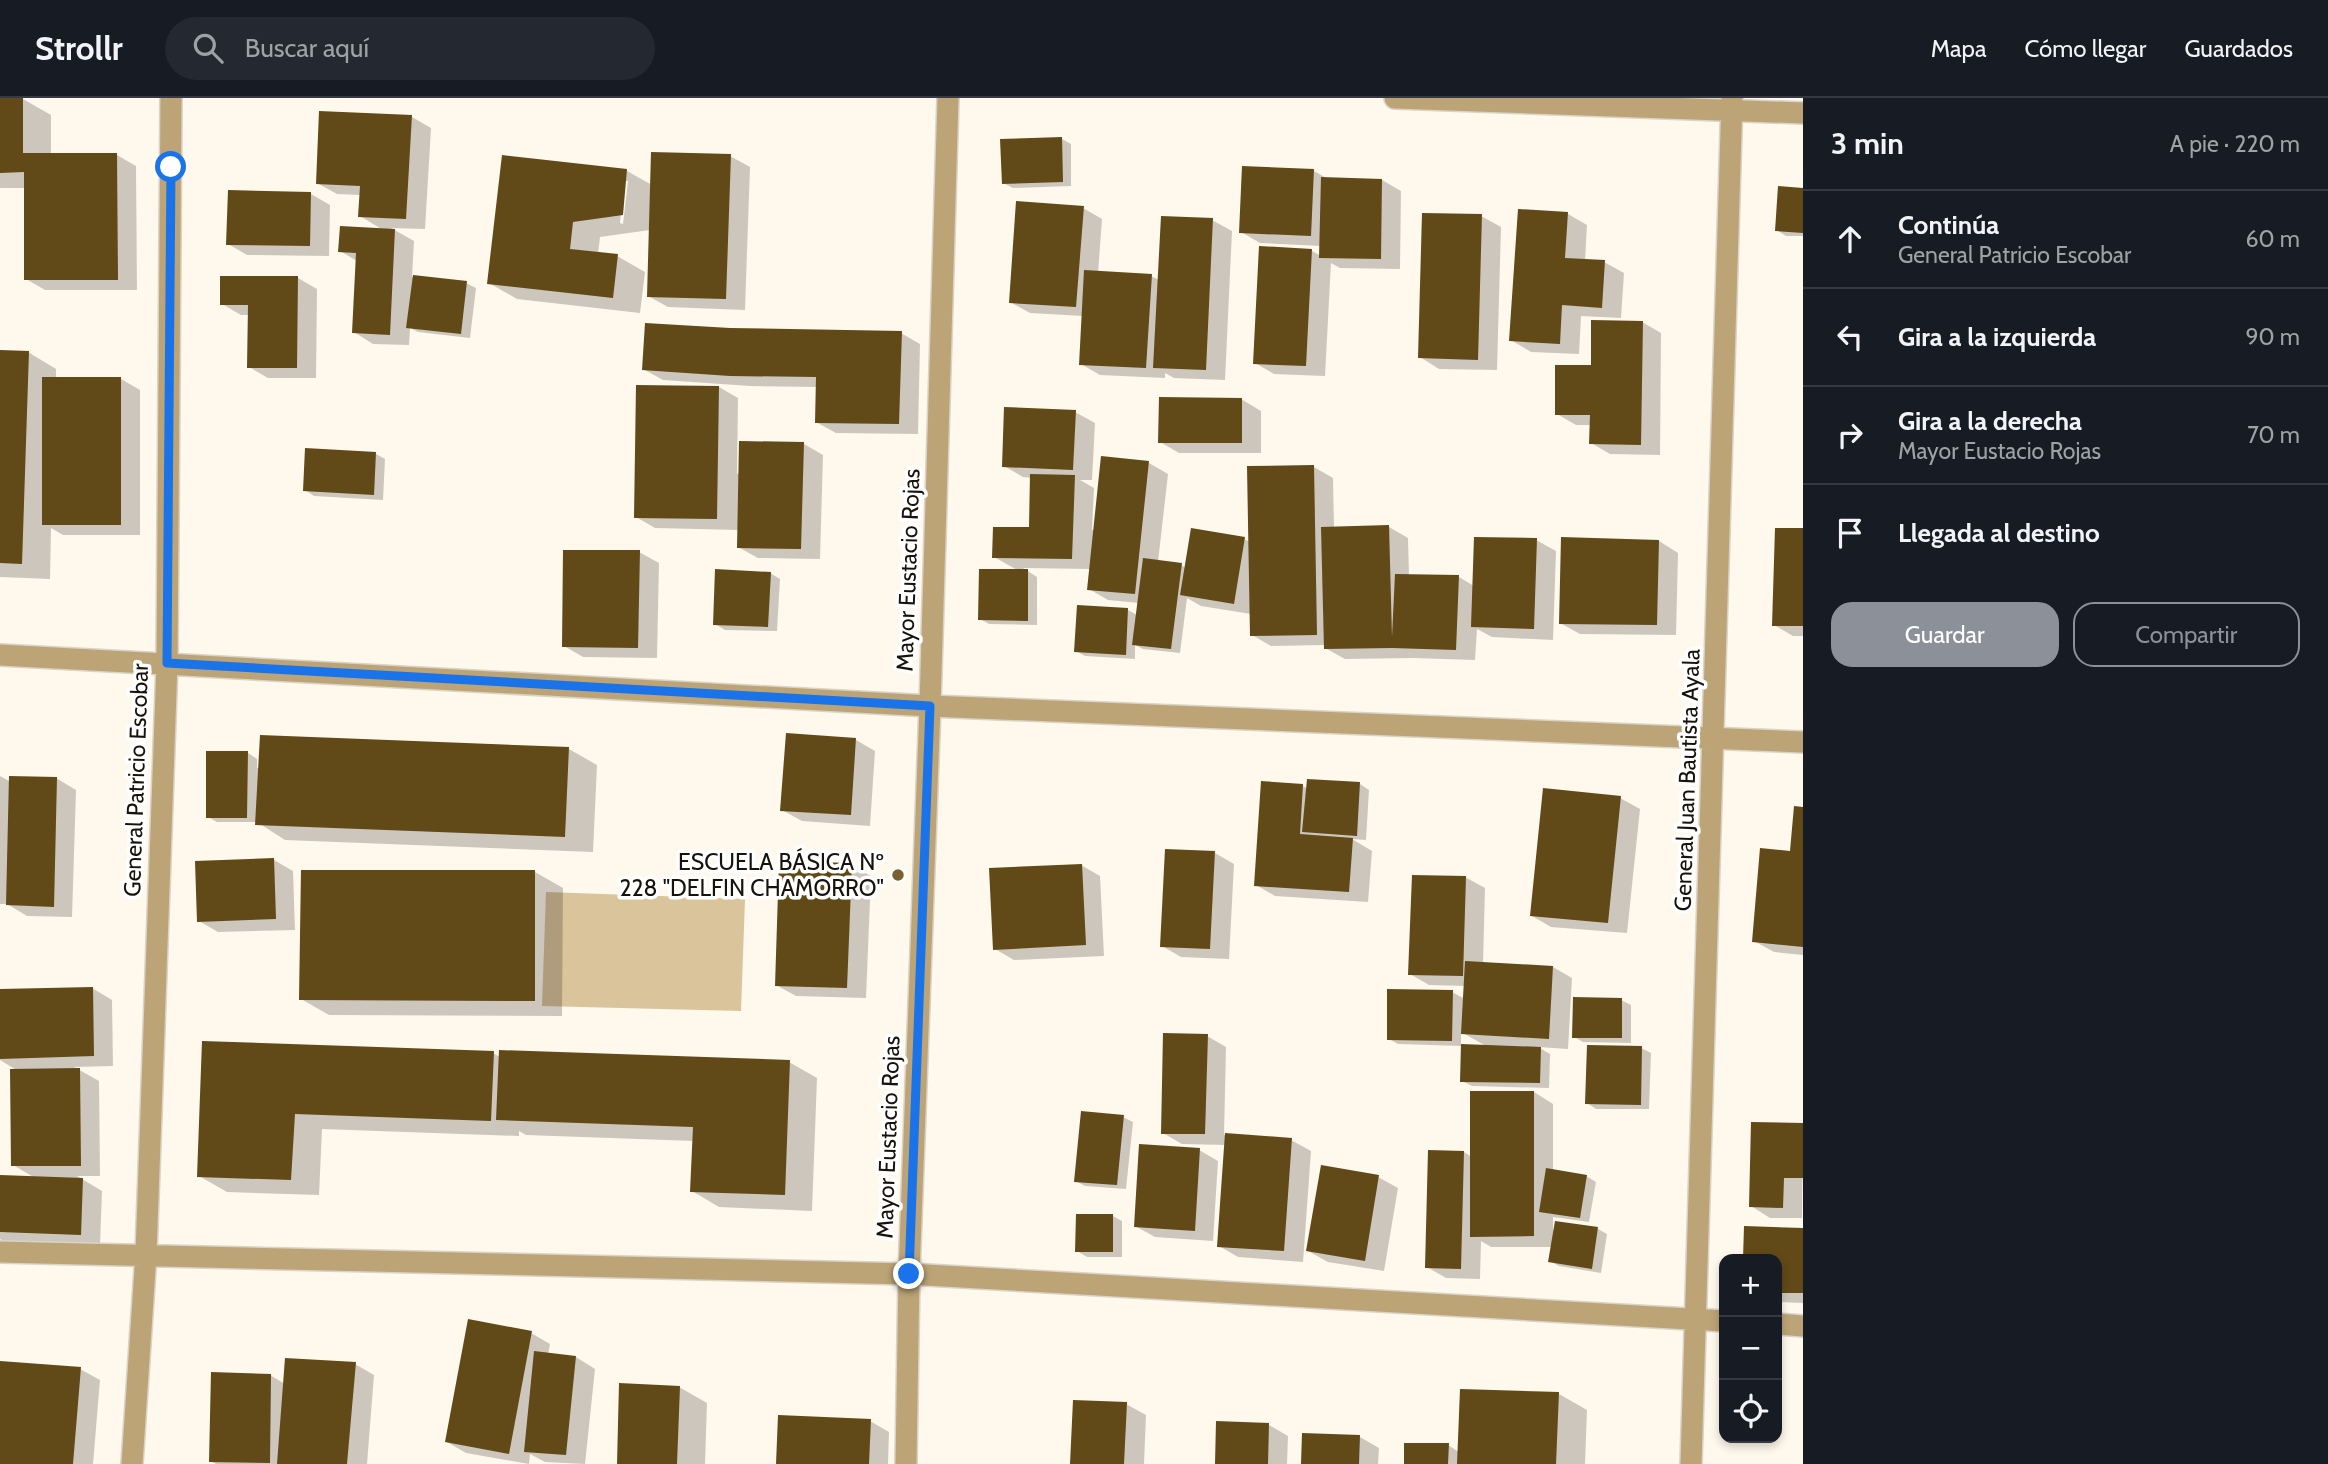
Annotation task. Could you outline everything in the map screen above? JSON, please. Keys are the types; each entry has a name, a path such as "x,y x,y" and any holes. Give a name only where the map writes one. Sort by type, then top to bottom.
{"street":[{"name":"General Patricio Escobar","path":"132,1464 146,1254 167,663 171,98"},
{"name":"Mayor Eustacio Rojas","path":"906,1464 909,1274 930,706 948,98"},
{"path":"1395,98 1732,104 1803,113"},
{"name":"General Juan Bautista Ayala","path":"1691,1464 1732,104"},
{"path":"0,655 930,706 1803,742"},
{"path":"0,1252 909,1274 1719,1321"},
{"path":"1782,1324 1803,1326"}],"shaded area":[{"path":"546,892 745,899 741,1011 542,1006"}],"building":[{"path":"0,98 23,98 23,153 117,153 118,280 24,280 24,172 0,173"},
{"path":"319,111 412,115 406,219 358,217 360,186 316,184"},
{"path":"1062,137 1063,182 1002,184 1000,139"},
{"path":"651,152 731,154 726,299 647,297"},
{"path":"502,155 627,169 623,215 573,222 570,249 618,254 613,298 487,284"},
{"path":"1242,166 1314,169 1311,236 1239,233"},
{"path":"1321,177 1382,179 1381,259 1319,258"},
{"path":"1778,186 1803,188 1803,233 1775,231"},
{"path":"228,190 311,192 310,246 226,245"},
{"path":"1016,201 1084,206 1076,307 1009,303"},
{"path":"1518,209 1568,212 1565,258 1605,260 1602,308 1562,305 1560,344 1509,341"},
{"path":"1422,213 1482,214 1478,360 1418,358"},
{"path":"1161,216 1213,218 1206,370 1153,368"},
{"path":"340,226 395,229 390,335 352,333 356,253 338,252"},
{"path":"1259,246 1312,249 1306,366 1253,364"},
{"path":"1084,270 1152,274 1146,368 1079,365"},
{"path":"413,275 467,281 461,334 406,328"},
{"path":"220,276 298,276 297,368 247,368 248,305 220,305"},
{"path":"1591,320 1643,321 1641,445 1589,444 1590,415 1555,415 1555,365 1591,365"},
{"path":"645,323 730,328 902,331 899,424 815,423 816,377 730,376 642,370"},
{"path":"0,350 29,351 22,564 0,563"},
{"path":"42,377 121,377 121,525 42,525"},
{"path":"636,385 719,386 717,519 634,518"},
{"path":"1159,397 1242,398 1242,443 1158,443"},
{"path":"1004,407 1076,410 1073,470 1002,467"},
{"path":"739,441 804,442 801,549 737,548"},
{"path":"305,448 376,452 374,495 303,491"},
{"path":"1101,456 1149,461 1135,594 1087,590"},
{"path":"1314,465 1317,635 1250,636 1247,466"},
{"path":"1030,474 1075,475 1072,559 992,558 993,527 1029,527"},
{"path":"1389,525 1392,637 1395,574 1459,575 1456,650 1324,649 1321,527"},
{"path":"1191,528 1245,537 1234,604 1180,595"},
{"path":"1775,528 1803,528 1803,626 1772,626"},
{"path":"1474,537 1537,538 1534,629 1471,627"},
{"path":"1561,537 1659,540 1657,625 1559,624"},
{"path":"563,550 640,550 638,648 562,647"},
{"path":"1143,558 1182,563 1171,649 1132,645"},
{"path":"715,569 771,572 768,627 713,625"},
{"path":"979,569 1028,569 1028,621 978,620"},
{"path":"1077,605 1128,608 1126,655 1074,652"},
{"path":"786,733 856,738 851,815 780,811"},
{"path":"260,735 569,747 565,837 255,825"},
{"path":"206,751 248,751 247,818 206,818"},
{"path":"9,776 57,777 54,907 6,905"},
{"path":"1307,779 1360,782 1357,836 1302,832"},
{"path":"1261,781 1303,784 1300,834 1353,838 1349,892 1254,886"},
{"path":"1543,788 1621,796 1608,923 1530,916"},
{"path":"1794,806 1803,807 1803,947 1752,942 1760,848 1790,851"},
{"path":"1165,849 1215,851 1210,949 1160,947"},
{"path":"274,858 276,919 197,922 195,861"},
{"path":"779,861 852,863 847,988 775,986"},
{"path":"1082,864 1086,945 993,950 989,868"},
{"path":"301,870 535,870 535,1001 299,1000"},
{"path":"1412,875 1466,876 1463,976 1408,975"},
{"path":"1465,961 1553,966 1549,1039 1461,1034"},
{"path":"93,987 94,1056 0,1059 0,989"},
{"path":"1387,989 1453,990 1452,1041 1387,1040"},
{"path":"1573,997 1622,998 1622,1038 1572,1038"},
{"path":"1163,1033 1208,1034 1205,1134 1161,1134"},
{"path":"202,1041 494,1051 491,1121 295,1114 291,1180 197,1177"},
{"path":"1461,1044 1541,1047 1540,1083 1460,1082"},
{"path":"1587,1045 1642,1046 1641,1105 1585,1104"},
{"path":"499,1050 790,1060 785,1195 690,1192 693,1127 496,1120"},
{"path":"80,1068 81,1166 11,1166 10,1069"},
{"path":"1470,1091 1534,1091 1534,1236 1470,1237"},
{"path":"1081,1111 1124,1115 1117,1185 1074,1182"},
{"path":"1751,1122 1803,1123 1803,1178 1784,1178 1783,1208 1749,1207"},
{"path":"1225,1133 1292,1138 1284,1251 1217,1247"},
{"path":"1139,1144 1200,1148 1195,1231 1134,1227"},
{"path":"1428,1150 1464,1151 1461,1269 1425,1268"},
{"path":"1321,1165 1379,1175 1365,1261 1306,1251"},
{"path":"1546,1168 1587,1175 1580,1218 1539,1212"},
{"path":"0,1175 83,1178 81,1235 0,1232"},
{"path":"1076,1214 1113,1214 1113,1252 1075,1252"},
{"path":"1555,1221 1598,1227 1592,1269 1548,1262"},
{"path":"1744,1226 1803,1228 1803,1293 1782,1293 1782,1254 1743,1254"},
{"path":"468,1319 532,1331 509,1454 445,1442"},
{"path":"534,1351 576,1356 566,1455 524,1452"},
{"path":"285,1358 356,1362 347,1464 277,1464"},
{"path":"0,1361 81,1367 73,1464 0,1464"},
{"path":"211,1372 271,1374 270,1463 209,1462"},
{"path":"619,1383 680,1386 677,1464 617,1464"},
{"path":"1460,1389 1559,1392 1556,1464 1457,1464"},
{"path":"1073,1400 1127,1402 1124,1464 1070,1464"},
{"path":"778,1415 871,1419 869,1464 776,1464"},
{"path":"1216,1421 1269,1423 1268,1464 1215,1464"},
{"path":"1302,1433 1360,1435 1359,1464 1301,1464"},
{"path":"1404,1443 1449,1443 1448,1464 1404,1464"}],"place":[{"name":"ESCUELA BÁSICA Nº 228 \"DELFIN CHAMORRO\"","path":"898,875"}],"route":[{"path":"171,167 167,663 930,706 909,1274"}]}
